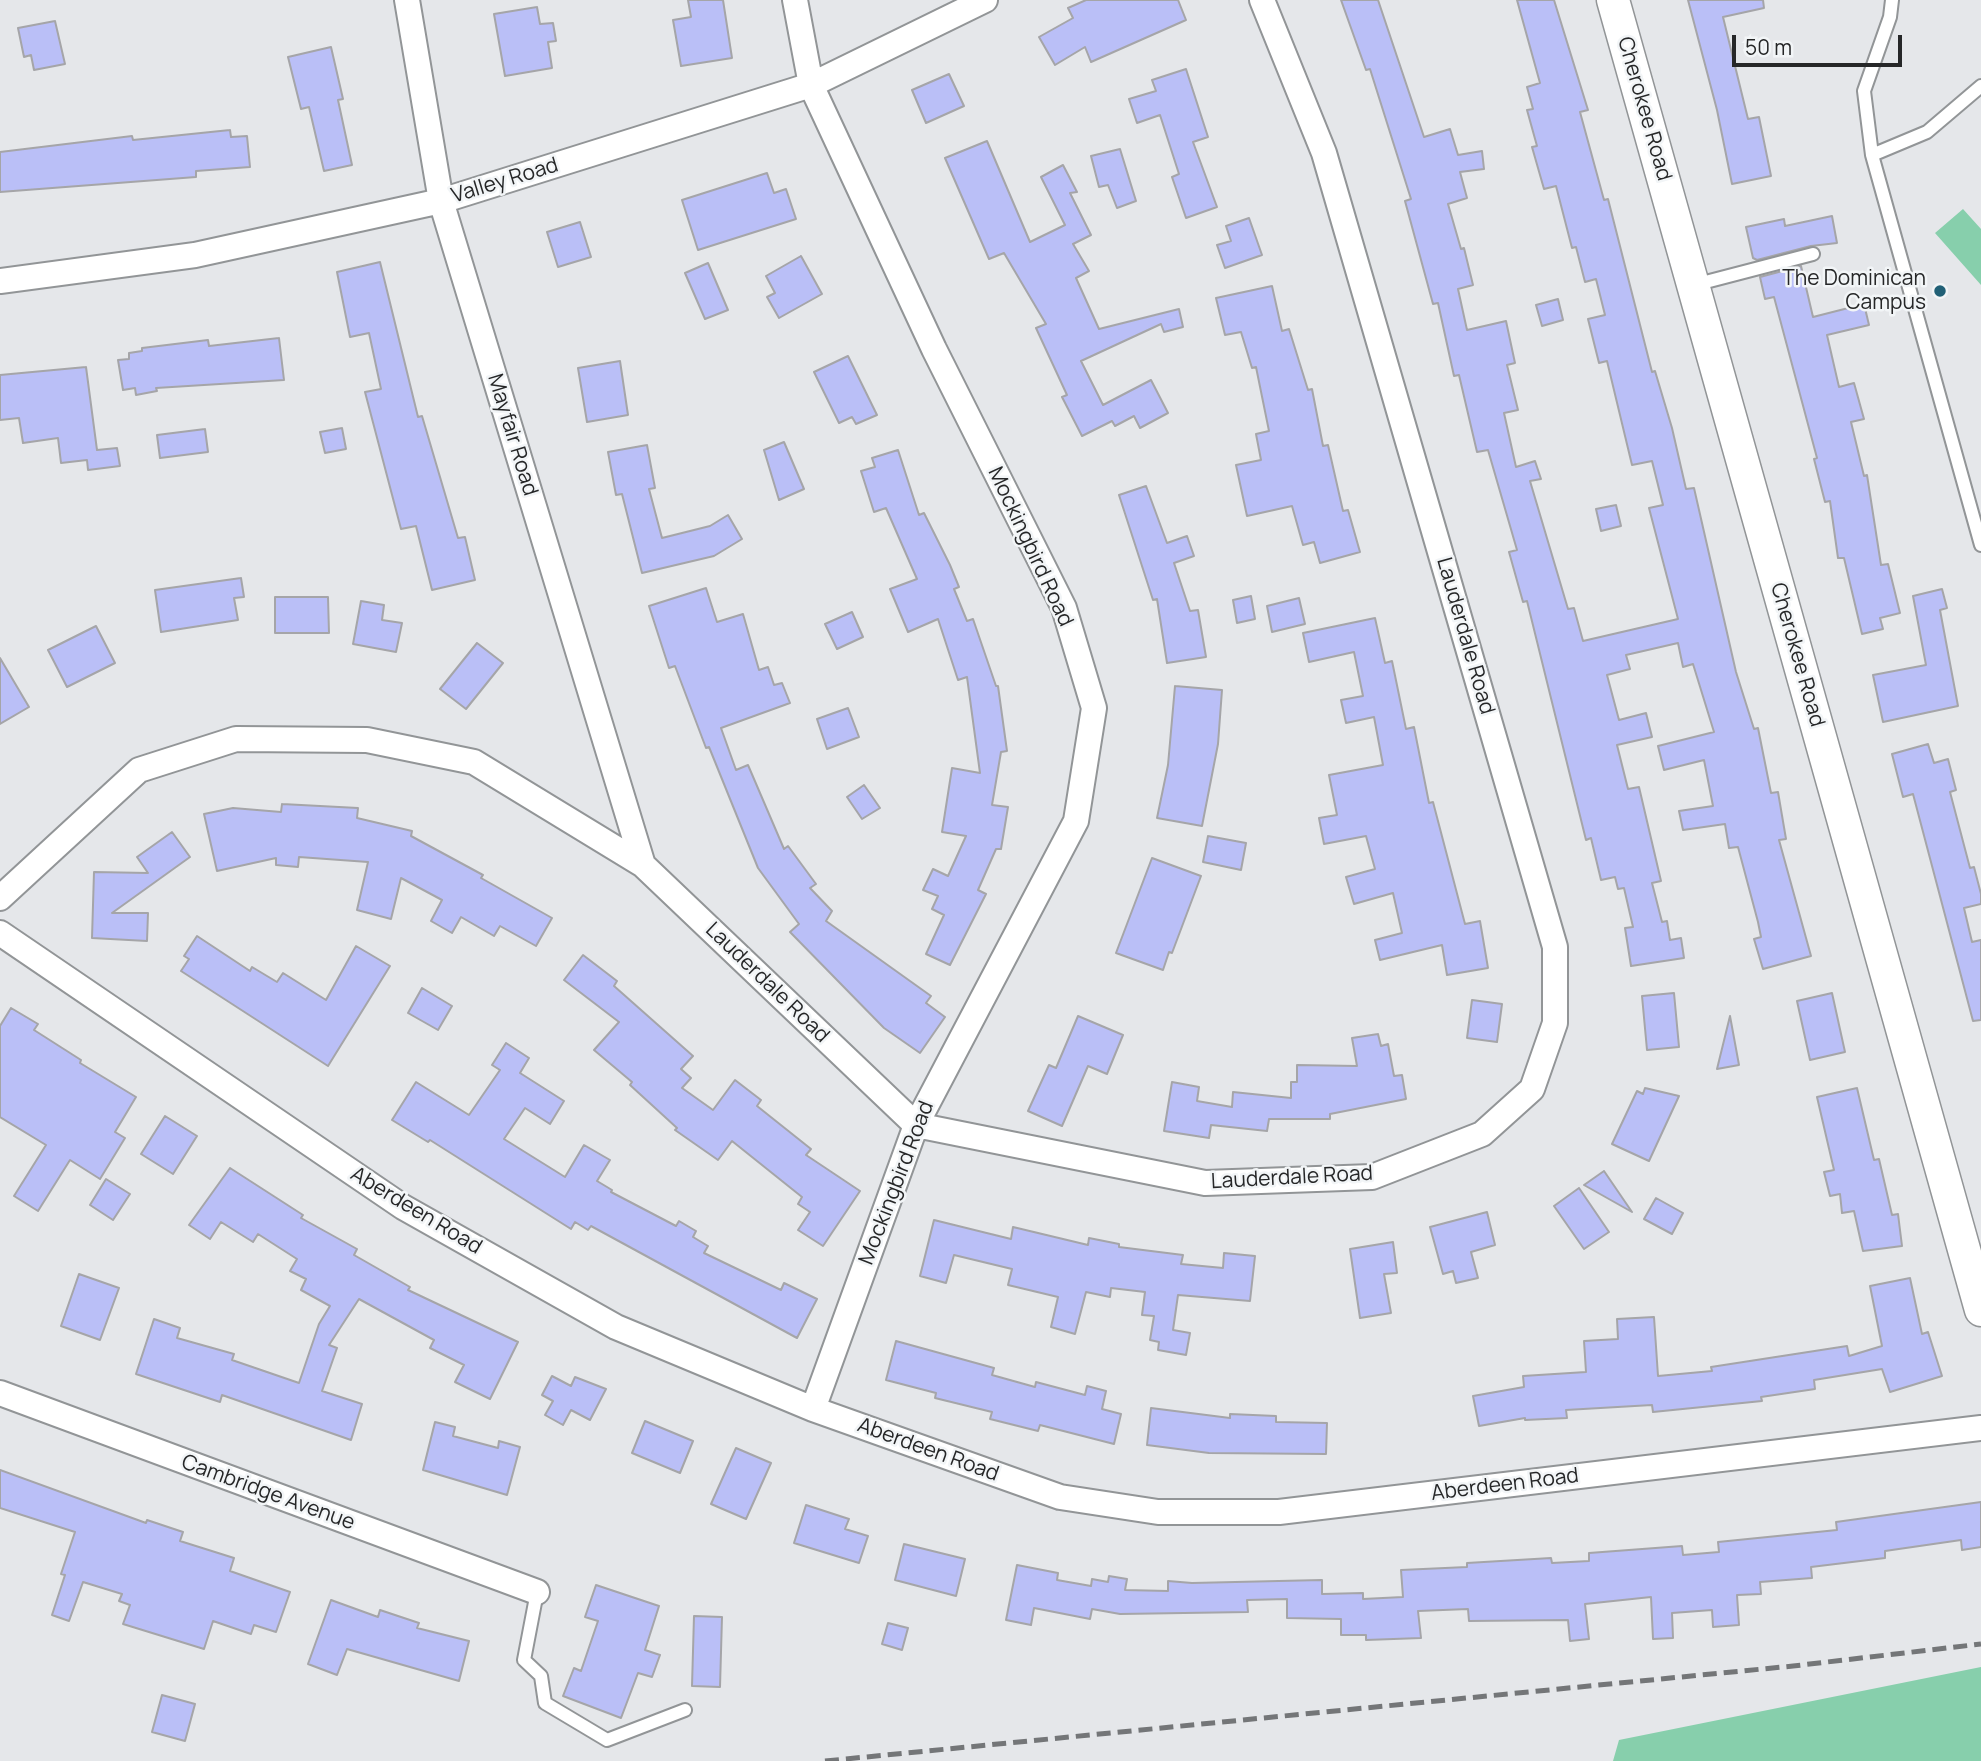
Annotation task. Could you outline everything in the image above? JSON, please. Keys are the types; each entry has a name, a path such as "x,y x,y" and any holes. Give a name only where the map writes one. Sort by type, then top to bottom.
{"street":[{"name":"Mayfair Road","path":"407,0 441,201 643,864"},
{"name":"Mockingbird Road","path":"795,0 811,85 934,349 1064,608 1094,708 1076,821 916,1125 813,1409"},
{"name":"Valley Road","path":"0,281 195,255 441,201 811,85 985,0"},
{"name":"Lauderdale Road","path":"0,898 139,770 236,739 367,740 474,762 643,864 916,1125 1205,1183 1372,1177 1482,1134 1532,1089 1555,1023 1555,947 1324,152 1262,0"},
{"name":"Cherokee Road","path":"1613,0 1981,1310"},
{"name":"Aberdeen Road","path":"0,933 403,1207 616,1327 813,1409 1060,1497 1157,1512 1279,1512 1981,1428"},
{"name":"Cambridge Avenue","path":"0,1393 537,1592"}],"lane":[{"path":"1892,0 1890,18 1864,91 1872,155 1981,545"},
{"path":"1872,155 1927,132 1981,87"},
{"path":"1693,285 1813,254"},
{"path":"537,1592 524,1660 541,1676 545,1703 607,1740 685,1710"}],"green space":[{"path":"1963,209 1981,229 1981,285 1935,233"},
{"path":"1981,1667 1981,1761 1613,1761 1619,1740"}],"building":[{"path":"688,0 723,0 732,58 681,66 673,20 691,17"},
{"path":"1086,0 1178,0 1186,20 1091,62 1085,47 1055,65 1039,37 1073,18 1068,8"},
{"path":"1341,0 1378,0 1424,137 1450,129 1458,155 1482,151 1484,169 1460,172 1467,198 1448,204 1461,249 1464,248 1473,285 1458,289 1467,330 1506,321 1515,363 1507,365 1518,410 1504,413 1516,467 1535,461 1541,479 1530,481 1568,609 1574,608 1583,641 1678,619 1649,508 1663,505 1652,461 1632,465 1607,361 1599,363 1588,319 1605,315 1596,279 1585,282 1576,247 1572,248 1556,186 1544,189 1532,147 1537,146 1527,110 1533,109 1527,87 1540,83 1517,0 1554,0 1588,110 1580,112 1604,200 1608,199 1652,372 1655,371 1672,428 1686,489 1694,488 1736,672 1754,729 1758,728 1771,793 1778,792 1786,839 1779,840 1811,956 1763,969 1754,939 1761,937 1758,922 1738,847 1729,848 1725,824 1683,830 1679,811 1713,806 1704,760 1664,770 1658,746 1714,732 1693,664 1683,667 1678,643 1626,655 1630,669 1607,675 1619,720 1646,713 1652,737 1617,745 1628,789 1639,787 1661,881 1652,883 1662,922 1667,921 1670,940 1681,938 1684,958 1631,966 1625,928 1633,927 1624,888 1618,889 1615,877 1601,880 1591,838 1586,840 1527,601 1523,602 1509,552 1517,550 1488,450 1477,452 1459,375 1454,376 1438,303 1433,304 1405,201 1411,199 1370,69 1366,70"},
{"path":"1688,0 1763,0 1764,8 1723,17 1748,119 1759,117 1771,176 1732,184 1717,110"},
{"path":"537,7 540,24 553,23 556,41 548,42 552,68 505,76 494,14"},
{"path":"55,21 65,64 34,70 31,55 24,57 18,28"},
{"path":"331,47 343,99 338,100 352,165 324,171 309,107 301,109 288,57"},
{"path":"1186,69 1208,137 1193,142 1217,207 1186,218 1172,177 1179,174 1160,115 1137,123 1129,99 1156,91 1152,80"},
{"path":"949,74 964,106 926,123 912,90"},
{"path":"230,130 231,137 247,136 250,167 196,171 196,177 0,192 0,152 132,136 133,140"},
{"path":"987,141 1030,242 1065,225 1041,177 1063,165 1077,192 1070,193 1091,235 1073,244 1089,271 1076,278 1099,329 1179,309 1183,327 1164,332 1161,324 1081,361 1103,405 1151,380 1168,413 1140,428 1134,416 1115,426 1112,421 1082,436 1062,397 1067,395 1036,328 1046,324 1004,253 989,259 945,158"},
{"path":"1120,149 1136,201 1117,208 1108,185 1099,187 1091,156"},
{"path":"767,173 774,193 786,189 796,219 698,250 682,200"},
{"path":"1832,216 1837,243 1811,246 1757,260 1753,258 1746,227 1784,219 1785,226"},
{"path":"1249,218 1262,255 1225,268 1217,245 1231,241 1226,226"},
{"path":"580,222 591,257 558,267 547,232"},
{"path":"801,256 822,294 779,318 767,297 775,293 766,276"},
{"path":"380,262 418,417 422,416 458,538 465,537 475,580 432,590 416,526 401,529 365,392 381,389 369,333 350,337 337,272"},
{"path":"708,263 728,310 705,319 685,273"},
{"path":"1801,266 1813,317 1864,304 1869,325 1827,335 1839,387 1854,383 1864,419 1851,422 1864,476 1867,475 1881,565 1888,564 1900,613 1880,618 1883,629 1862,634 1844,558 1838,558 1830,501 1825,502 1814,459 1817,458 1774,297 1765,299 1760,277"},
{"path":"1272,286 1282,331 1289,329 1308,390 1312,389 1323,446 1328,445 1343,511 1348,510 1360,552 1320,563 1314,542 1303,545 1292,506 1247,516 1236,465 1261,460 1256,434 1269,431 1256,367 1252,368 1241,332 1225,335 1216,298"},
{"path":"1558,299 1563,320 1542,326 1536,305"},
{"path":"279,338 284,380 156,388 157,391 136,395 135,388 123,390 118,360 129,359 129,353 142,351 142,348 208,340 209,346"},
{"path":"848,356 877,415 856,424 852,417 839,423 814,372"},
{"path":"620,361 628,415 587,422 578,368"},
{"path":"86,367 97,450 117,448 120,466 88,470 87,460 61,463 58,438 23,443 19,418 0,420 0,375"},
{"path":"342,428 346,449 325,453 320,432"},
{"path":"205,429 208,452 160,458 157,435"},
{"path":"784,442 804,489 779,500 764,450"},
{"path":"647,445 655,488 649,489 662,538 710,526 728,515 742,539 714,556 642,573 622,494 616,495 608,452"},
{"path":"898,450 919,515 924,513 950,565 959,587 954,589 967,621 973,619 998,686 1007,751 1001,752 992,805 1008,807 1001,849 996,849 978,890 986,894 950,965 926,954 944,915 932,909 938,896 923,890 933,869 948,876 966,836 942,832 952,768 980,773 967,677 958,680 938,619 908,632 890,589 917,579 886,508 874,512 861,471 875,467 872,458"},
{"path":"1146,486 1167,543 1187,536 1194,556 1174,563 1190,611 1198,610 1206,657 1167,663 1157,599 1153,600 1119,495"},
{"path":"1616,505 1621,526 1601,531 1596,509"},
{"path":"241,578 244,597 234,598 238,620 161,632 155,590"},
{"path":"706,588 717,622 743,614 759,670 768,667 774,685 782,683 790,703 721,728 736,770 748,765 784,849 788,846 816,884 810,888 832,911 826,921 931,996 926,1003 945,1017 920,1053 884,1028 790,932 799,924 758,868 709,747 706,748 675,666 669,668 649,606"},
{"path":"1942,589 1947,608 1940,610 1958,706 1883,722 1873,675 1926,665 1913,596"},
{"path":"1251,596 1255,619 1237,623 1233,600"},
{"path":"275,597 328,597 329,633 275,633"},
{"path":"1299,598 1305,624 1272,632 1267,606"},
{"path":"361,601 384,605 382,620 402,623 396,652 353,644"},
{"path":"852,612 863,637 837,649 825,624"},
{"path":"1375,618 1385,663 1392,661 1406,729 1414,727 1429,803 1433,802 1465,924 1480,921 1488,968 1447,975 1442,945 1380,960 1375,940 1402,933 1393,893 1354,904 1346,877 1375,869 1366,836 1324,844 1319,818 1337,815 1329,775 1383,765 1374,717 1346,723 1341,700 1363,696 1354,652 1309,662 1303,633"},
{"path":"96,626 115,663 67,687 48,650"},
{"path":"477,643 503,663 466,709 440,689"},
{"path":"0,658 29,707 0,724"},
{"path":"1175,686 1222,690 1218,744 1202,826 1157,818 1168,765"},
{"path":"848,708 859,737 827,749 817,719"},
{"path":"1928,744 1934,763 1948,759 1956,790 1950,792 1970,868 1974,867 1981,894 1981,904 1964,908 1972,942 1981,940 1981,1020 1973,1021 1913,794 1903,797 1892,754"},
{"path":"864,785 880,808 862,819 847,797"},
{"path":"282,804 358,808 357,818 412,831 411,836 483,875 481,878 552,918 536,946 500,926 494,936 461,917 452,933 431,921 442,900 401,878 391,919 357,910 368,862 299,857 298,867 276,865 276,858 217,871 204,814 233,808 281,812"},
{"path":"172,832 190,857 112,913 148,913 147,941 92,938 94,872 148,873 137,857"},
{"path":"1208,836 1246,843 1241,870 1203,862"},
{"path":"1152,858 1201,876 1163,970 1116,953"},
{"path":"197,936 250,971 252,967 277,982 283,973 326,1000 356,946 390,966 328,1066 181,971 189,959 184,956"},
{"path":"583,955 617,981 614,986 693,1056 681,1069 691,1078 682,1088 713,1110 735,1080 761,1100 757,1106 811,1149 806,1155 860,1191 823,1246 798,1230 810,1212 798,1204 802,1197 732,1141 718,1160 675,1130 677,1128 630,1085 632,1082 594,1050 619,1022 564,980"},
{"path":"422,988 452,1006 438,1030 408,1013"},
{"path":"1674,993 1679,1047 1647,1050 1642,996"},
{"path":"1832,993 1845,1052 1810,1060 1797,1001"},
{"path":"1472,1000 1502,1004 1497,1042 1467,1038"},
{"path":"11,1008 38,1024 34,1030 81,1060 80,1063 136,1097 115,1132 125,1138 100,1179 70,1160 38,1211 14,1196 46,1145 0,1117 0,1026"},
{"path":"1078,1016 1123,1035 1107,1074 1088,1066 1062,1126 1028,1111 1049,1065 1056,1068"},
{"path":"1730,1016 1739,1065 1717,1069"},
{"path":"1378,1034 1381,1046 1388,1044 1394,1076 1402,1075 1406,1099 1330,1114 1330,1119 1269,1119 1267,1131 1211,1125 1209,1138 1164,1131 1172,1082 1199,1087 1197,1101 1232,1107 1233,1092 1291,1098 1291,1082 1297,1082 1297,1065 1357,1066 1352,1038"},
{"path":"506,1043 529,1058 520,1073 564,1101 550,1124 525,1108 504,1139 565,1177 584,1145 610,1160 597,1181 612,1190 611,1192 676,1226 679,1221 696,1231 693,1237 708,1246 704,1253 781,1290 784,1283 817,1299 797,1338 591,1226 588,1230 575,1222 571,1229 430,1140 428,1142 392,1120 416,1082 469,1115 500,1070 492,1065"},
{"path":"1645,1088 1679,1096 1649,1161 1612,1144 1637,1091 1643,1094"},
{"path":"1857,1088 1874,1160 1879,1159 1892,1215 1898,1214 1902,1246 1863,1251 1854,1211 1842,1213 1840,1194 1830,1196 1824,1172 1834,1170 1817,1097"},
{"path":"165,1116 197,1136 173,1174 141,1154"},
{"path":"230,1168 303,1215 301,1218 357,1249 354,1255 410,1287 408,1290 518,1342 490,1399 455,1382 464,1365 430,1348 434,1340 359,1299 329,1345 337,1348 322,1391 362,1404 351,1440 222,1395 220,1402 136,1374 154,1319 180,1328 177,1338 234,1354 232,1360 299,1383 319,1324 330,1306 301,1290 306,1279 290,1271 297,1259 258,1234 253,1242 221,1222 210,1239 189,1225"},
{"path":"1604,1171 1632,1212 1584,1185"},
{"path":"106,1179 130,1194 113,1220 90,1205"},
{"path":"1579,1188 1609,1232 1584,1249 1554,1206"},
{"path":"1656,1198 1683,1213 1672,1234 1644,1219"},
{"path":"1487,1212 1495,1245 1471,1252 1478,1278 1456,1283 1453,1271 1443,1274 1430,1227"},
{"path":"934,1220 1011,1239 1013,1227 1088,1245 1089,1238 1119,1244 1119,1247 1183,1255 1181,1264 1223,1268 1224,1253 1255,1256 1250,1301 1178,1295 1173,1330 1190,1333 1186,1355 1158,1350 1159,1342 1150,1340 1154,1316 1142,1315 1145,1292 1111,1288 1110,1297 1086,1292 1075,1334 1051,1327 1058,1297 1008,1285 1012,1269 954,1255 946,1283 920,1276"},
{"path":"1393,1242 1397,1273 1384,1274 1391,1313 1360,1318 1350,1249"},
{"path":"79,1274 119,1288 100,1340 61,1326"},
{"path":"1910,1278 1922,1334 1928,1332 1942,1376 1890,1392 1882,1369 1814,1380 1815,1389 1761,1397 1762,1401 1653,1412 1652,1405 1566,1410 1567,1418 1525,1418 1479,1426 1473,1396 1524,1387 1523,1376 1586,1372 1584,1341 1618,1339 1617,1319 1654,1317 1658,1376 1712,1371 1711,1367 1847,1346 1849,1356 1882,1346 1870,1286"},
{"path":"896,1341 994,1368 992,1375 1035,1387 1036,1382 1085,1395 1087,1386 1106,1391 1102,1409 1121,1414 1114,1444 1040,1425 1038,1431 990,1419 992,1412 935,1398 936,1393 886,1380"},
{"path":"552,1376 571,1386 575,1377 606,1389 590,1420 571,1410 563,1425 545,1415 553,1401 542,1395"},
{"path":"1151,1408 1230,1418 1230,1414 1276,1416 1276,1422 1327,1423 1326,1454 1209,1453 1147,1445"},
{"path":"645,1421 693,1441 680,1473 632,1453"},
{"path":"435,1422 455,1427 453,1436 498,1448 499,1441 520,1447 507,1495 423,1470"},
{"path":"736,1448 771,1463 746,1519 711,1504"},
{"path":"0,1470 146,1523 147,1520 183,1532 180,1541 234,1558 230,1571 290,1592 276,1632 254,1625 251,1634 213,1621 204,1649 123,1624 130,1605 119,1601 122,1594 83,1582 69,1621 52,1615 65,1575 61,1574 75,1532 0,1508"},
{"path":"1981,1502 1981,1547 1962,1550 1961,1540 1885,1551 1885,1558 1811,1567 1812,1578 1760,1582 1761,1594 1737,1595 1739,1625 1713,1627 1712,1610 1672,1613 1673,1638 1653,1639 1651,1597 1585,1604 1589,1639 1570,1641 1568,1620 1469,1621 1468,1609 1418,1611 1421,1638 1366,1640 1366,1635 1341,1635 1341,1619 1287,1618 1287,1599 1247,1600 1248,1612 1120,1614 1092,1609 1090,1619 1034,1608 1031,1625 1006,1620 1017,1565 1058,1573 1057,1580 1091,1586 1092,1579 1108,1582 1109,1576 1127,1579 1125,1590 1168,1591 1168,1581 1192,1583 1322,1580 1322,1594 1363,1593 1363,1599 1403,1597 1401,1570 1467,1567 1467,1563 1551,1558 1552,1563 1589,1561 1589,1553 1682,1546 1683,1555 1719,1552 1718,1542 1837,1530 1836,1522"},
{"path":"806,1505 849,1519 845,1529 868,1536 859,1563 794,1543"},
{"path":"904,1544 965,1559 956,1596 895,1580"},
{"path":"596,1585 659,1606 645,1650 660,1655 652,1677 638,1673 621,1718 563,1696 574,1668 581,1671 598,1621 585,1617"},
{"path":"331,1600 378,1617 380,1610 419,1623 417,1628 469,1641 459,1681 347,1649 337,1675 308,1664"},
{"path":"694,1616 722,1617 720,1687 692,1686"},
{"path":"888,1623 908,1628 902,1650 882,1644"},
{"path":"162,1695 195,1704 185,1741 152,1732"}],"railway":[{"path":"825,1761 1793,1666 1981,1644"}],"place":[{"name":"The Dominican Campus","path":"1940,291"}]}
